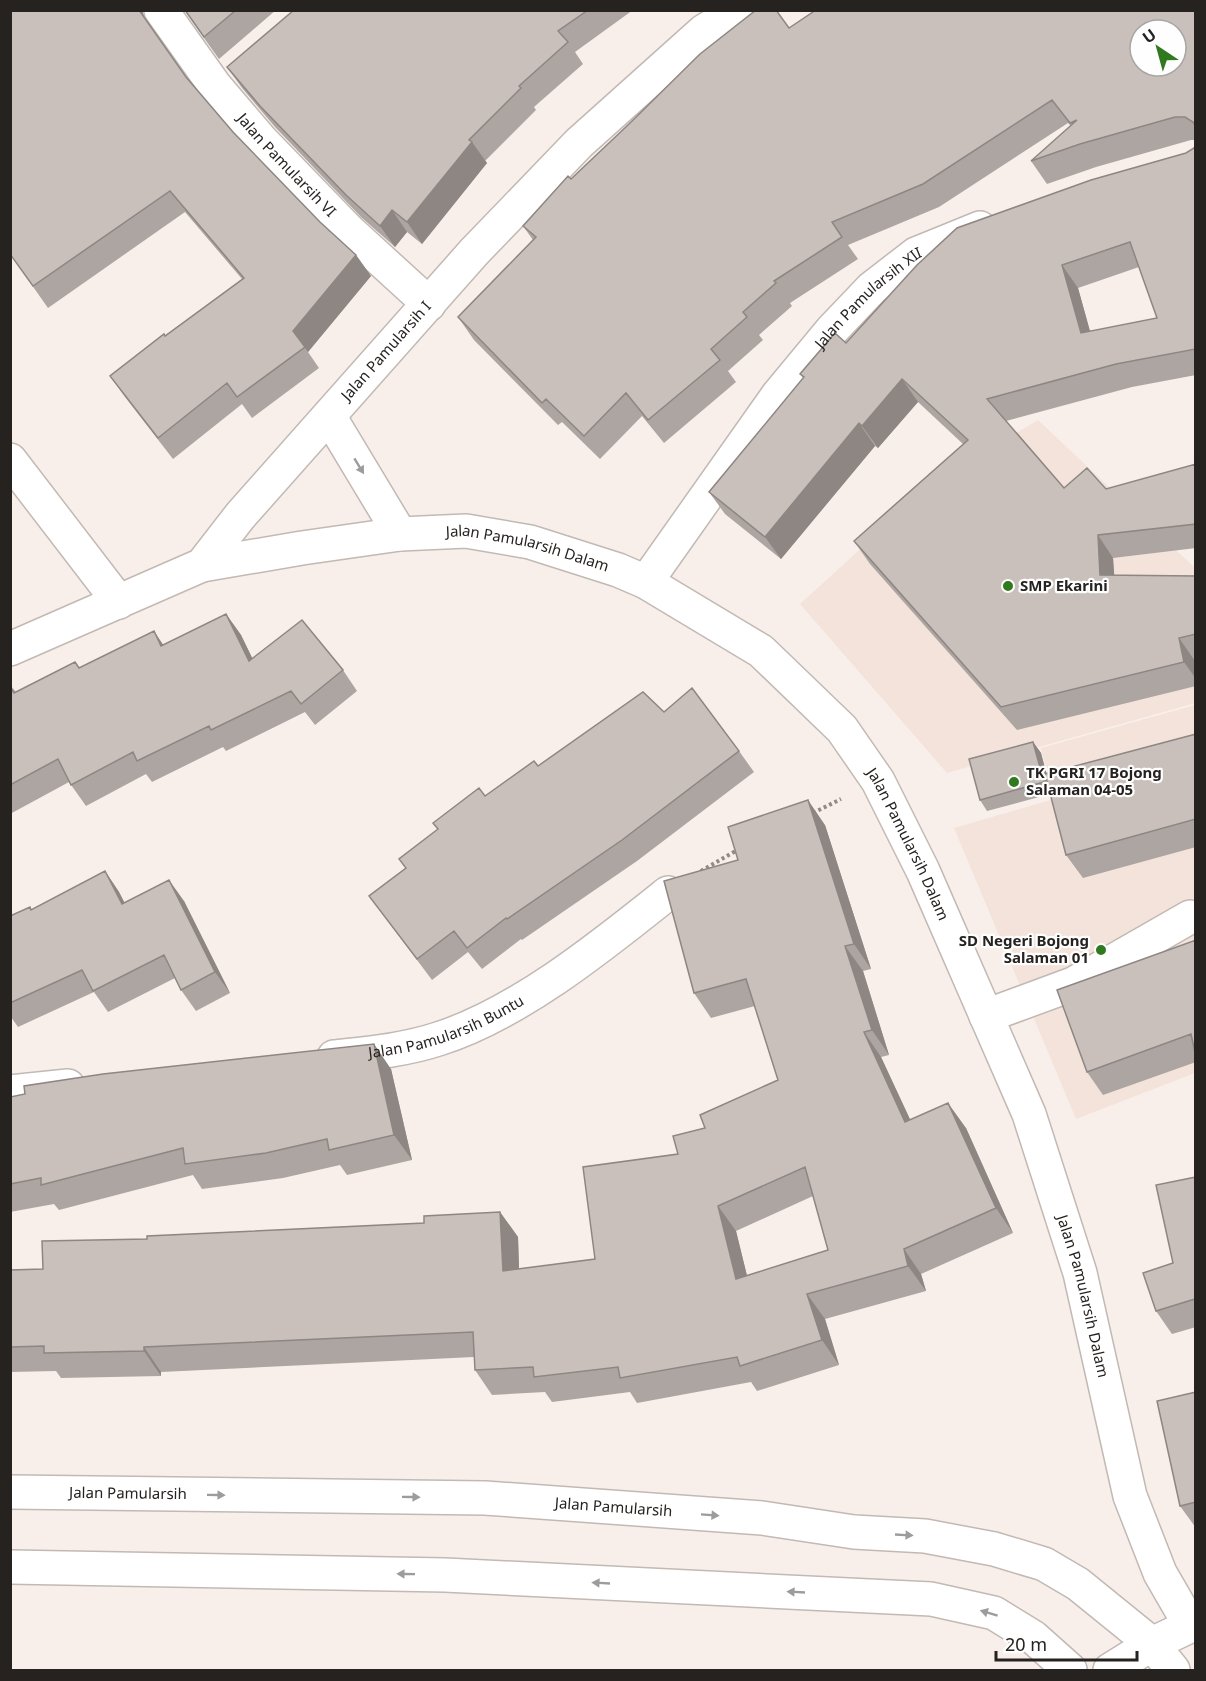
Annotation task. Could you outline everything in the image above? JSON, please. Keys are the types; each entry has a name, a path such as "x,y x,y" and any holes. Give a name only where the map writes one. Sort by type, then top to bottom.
{"main road":[{"name":"Jalan Pamularsih VI","path":"161,10 224,79 261,140 332,213 429,304"},
{"name":"Jalan Pamularsih I","path":"10,649 202,565 240,516 474,252 579,143 704,31 738,10"},
{"name":"Jalan Pamularsih XII","path":"646,582 778,395 831,331 872,288 916,254 1004,219"},
{"path":"329,416 400,534"},
{"path":"10,460 119,602"},
{"name":"Jalan Pamularsih Dalam","path":"202,565 400,534 466,531 530,542 589,560 646,582 761,651 842,729 878,781 923,871 1029,1114 1080,1273 1130,1496 1160,1573 1193,1624"},
{"name":"Jalan Pamularsih Buntu","path":"302,1061 402,1048 438,1039 482,1021 577,962 668,892"},
{"path":"986,1016 1073,984 1190,917"},
{"path":"10,1092 93,1083"},
{"name":"Jalan Pamularsih","path":"10,1492 485,1498 762,1518 854,1532 925,1536 994,1549 1044,1564 1078,1584 1152,1644 1173,1671"},
{"path":"10,1567 445,1575 931,1599 994,1613 1033,1637 1070,1671"},
{"path":"1110,1671 1152,1644 1193,1624"}],"path":[{"path":"806,816 878,781"},
{"path":"714,862 745,846"}],"shaded area":[{"name":"SMP Ekarini","path":"1038,420 1195,568 1195,703 947,773 800,604 958,460 988,450"},
{"name":"SD Negeri Bojong Salaman 01","path":"1195,705 1195,1073 1076,1119 954,828 1054,799 1041,748"}],"building":[{"path":"10,10 139,10 186,77 233,132 320,222 356,255 293,331 305,347 237,397 227,383 158,438 110,376 164,334 165,336 244,278 170,191 33,286 10,254"},
{"path":"185,10 236,10 204,37"},
{"path":"294,10 588,10 558,31 568,42 519,86 521,88 469,140 472,142 407,222 392,210 380,226 346,195 260,106 227,67"},
{"path":"756,10 776,10 789,28 816,10 1196,10 1196,126 1185,117 1175,117 1080,144 1031,161 1077,120 1070,123 1052,100 923,184 832,222 842,237 774,281 776,283 743,312 747,317 711,349 720,360 648,420 626,393 584,436 546,399 542,403 458,317 536,237 523,226 568,176 571,179 700,54"},
{"path":"1196,145 1196,349 1116,364 987,399 1064,488 1087,468 1106,489 1196,464 1196,524 1098,535 1100,575 1196,576 1196,634 1179,638 1184,662 1001,707 854,541 968,440 902,379 862,426 859,423 765,537 709,492 804,377 800,374 835,333 846,343 917,265 957,228 1091,180 1186,153","holes":["1130,242 1157,318 1081,333 1062,265"]},
{"path":"226,614 249,661 302,620 343,670 301,704 291,691 211,730 209,726 137,761 133,752 71,785 58,759 10,785 10,687 14,693 75,662 79,668 154,631 161,646"},
{"path":"692,688 739,751 622,840 506,918 467,948 454,931 417,959 369,896 406,868 399,859 438,829 433,823 479,788 485,796 534,761 538,766 643,692 664,712"},
{"path":"1196,734 1196,819 1066,855 1045,774"},
{"name":"TK PGRI 17 Bojong Salaman 04-05","path":"1033,742 1044,782 980,800 969,759"},
{"path":"808,800 854,944 845,946 872,1030 864,1032 905,1122 948,1103 996,1208 904,1249 908,1266 807,1294 822,1340 740,1366 737,1357 620,1378 618,1367 534,1377 533,1367 475,1370 473,1332 144,1347 144,1351 44,1353 44,1346 10,1347 10,1270 43,1269 42,1241 147,1239 147,1236 424,1223 424,1216 500,1212 503,1271 595,1259 583,1167 678,1154 673,1136 705,1128 700,1115 778,1080 746,979 694,993 664,881 738,860 728,827","holes":["805,1167 828,1250 736,1279 718,1206"]},
{"path":"105,871 122,904 169,880 215,972 181,990 164,955 93,991 82,970 10,1003 10,916 30,907 31,910"},
{"path":"1196,940 1196,1057 1191,1034 1087,1072 1057,990"},
{"path":"374,1044 394,1135 329,1150 327,1139 266,1153 185,1164 183,1148 41,1185 41,1178 10,1184 10,1097 25,1094 24,1086 103,1074"},
{"path":"1196,1177 1196,1301 1195,1299 1156,1311 1143,1273 1173,1263 1156,1185"},
{"path":"1196,1392 1196,1502 1180,1506 1157,1401"}],"place":[{"name":"SMP Ekarini","path":"1008,586"},
{"name":"TK PGRI 17 Bojong Salaman 04-05","path":"1014,782"},
{"name":"SD Negeri Bojong Salaman 01","path":"1101,950"}]}
